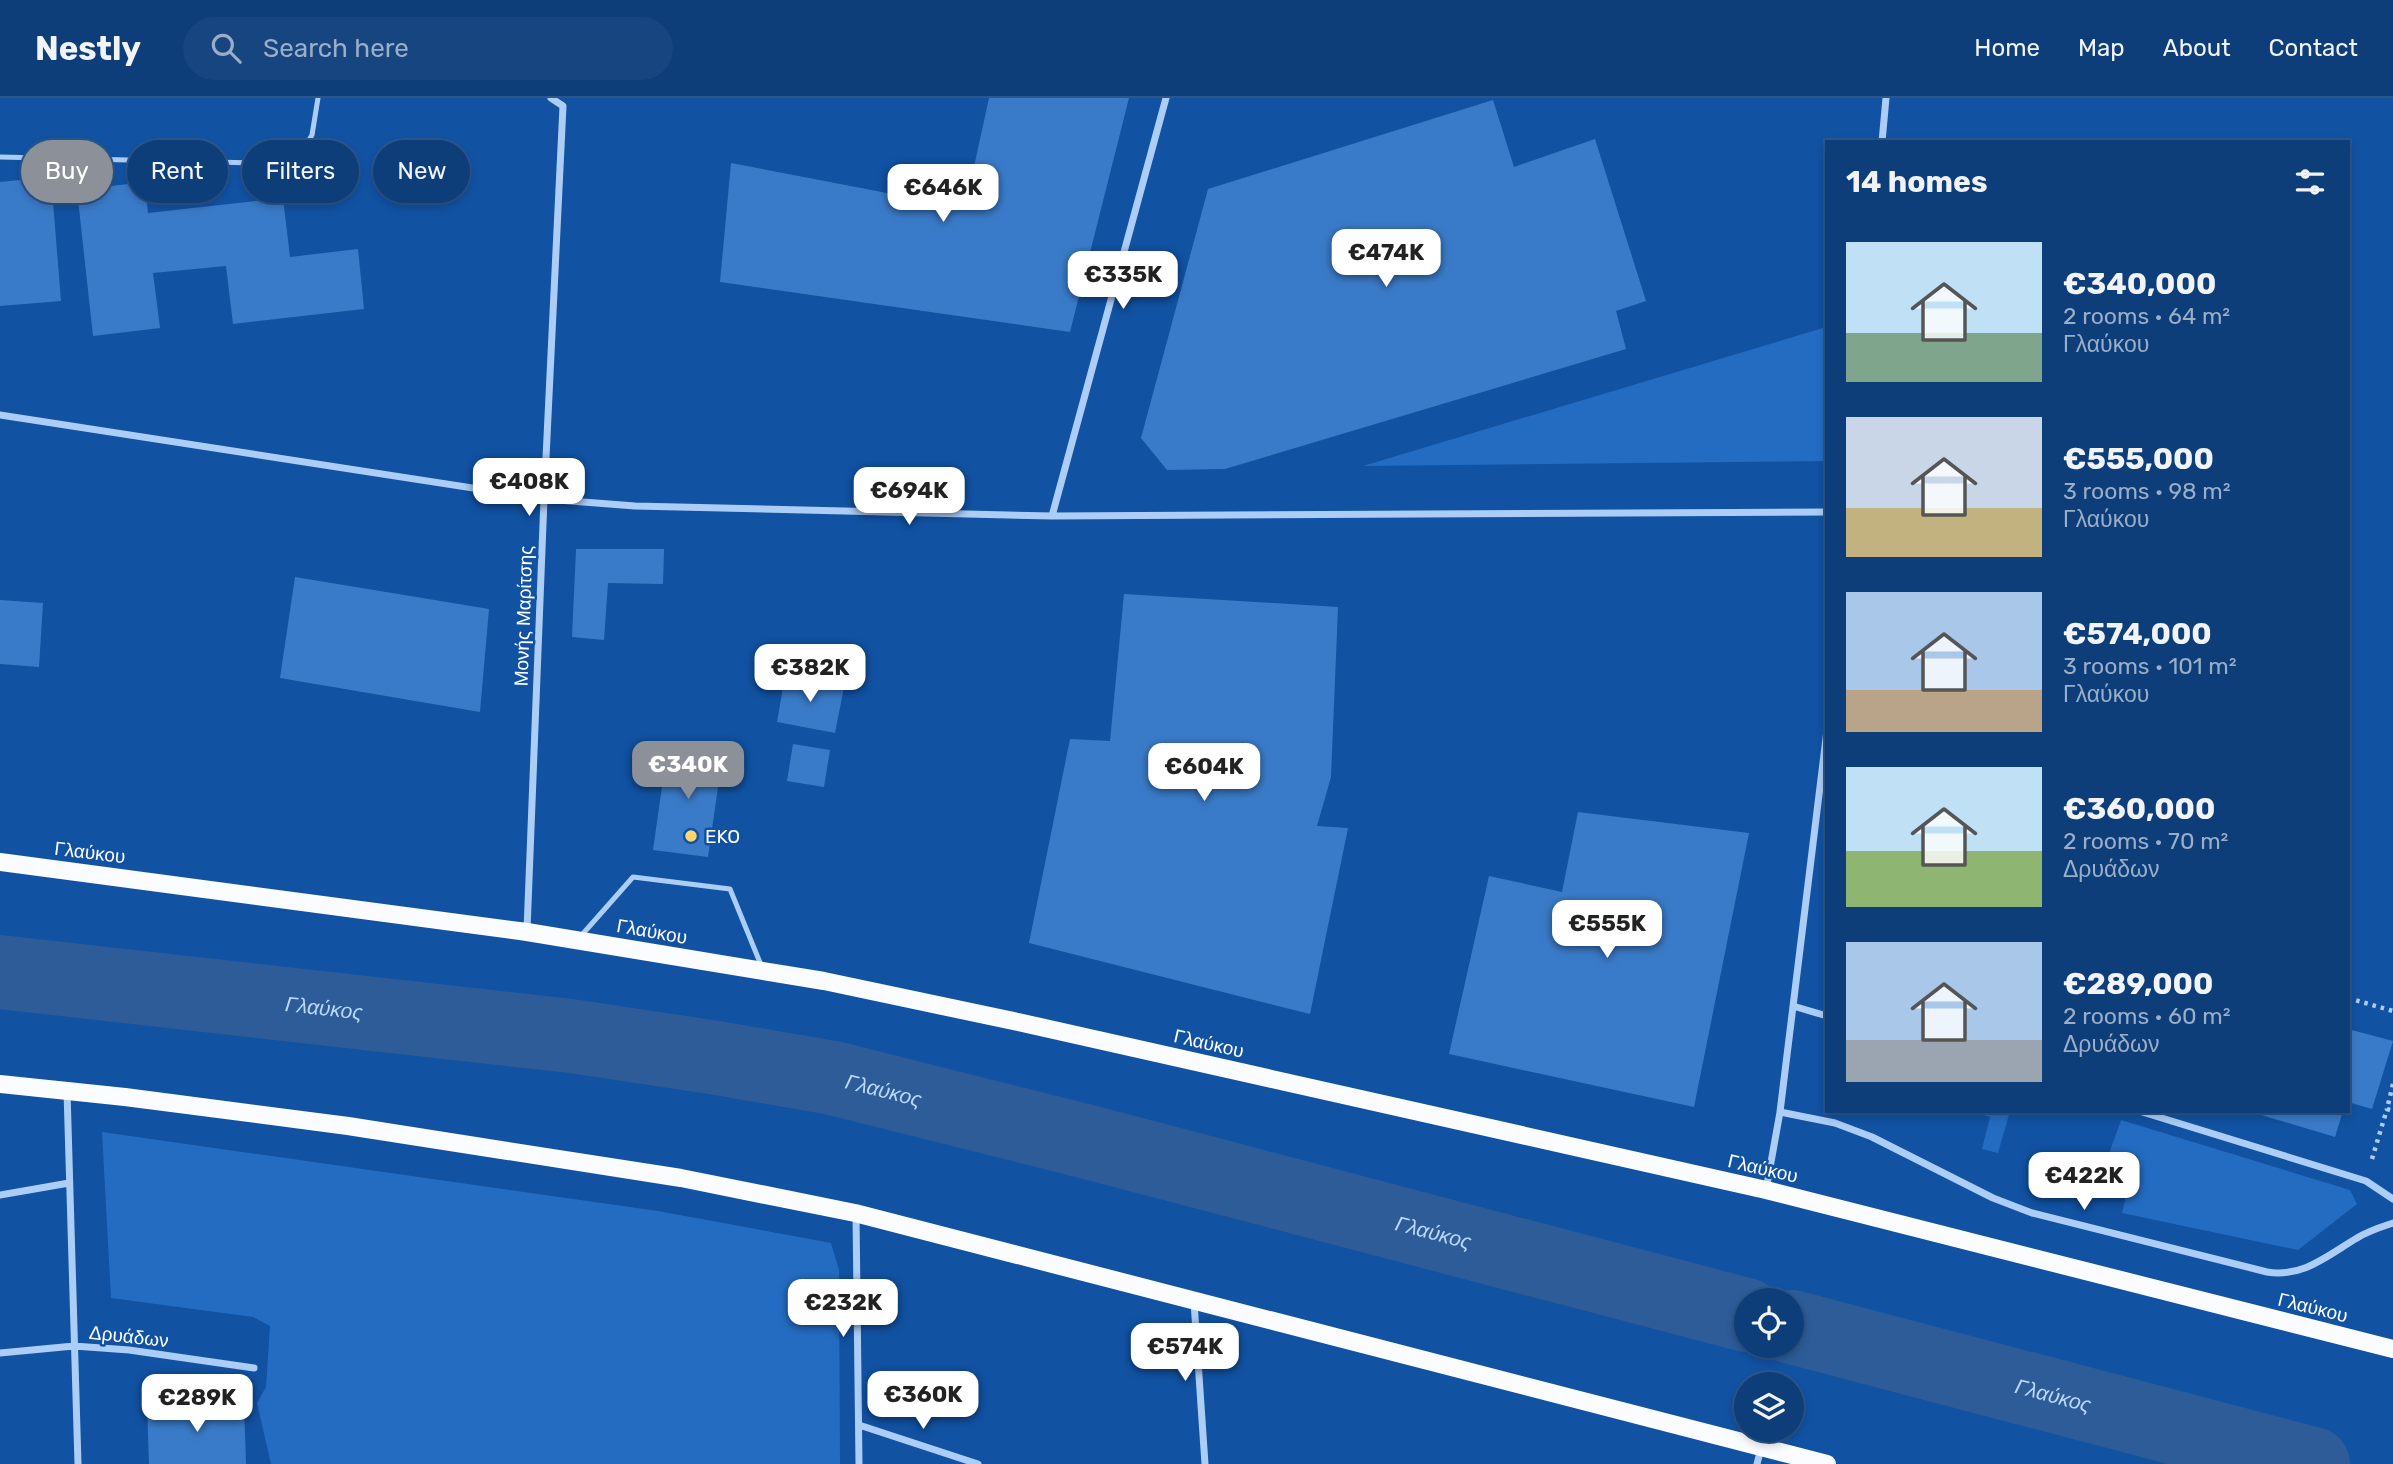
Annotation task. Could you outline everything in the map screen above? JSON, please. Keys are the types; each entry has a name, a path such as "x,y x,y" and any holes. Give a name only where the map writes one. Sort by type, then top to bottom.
{"main road":[{"name":"Γλαύκου","path":"0,862 527,932 824,981 1018,1021 1766,1190 2393,1349"},
{"path":"0,1084 258,1114 606,1166 856,1213 1194,1301 1759,1456 1827,1464"}],"street":[{"name":"Μονής Μαρίτσης","path":"527,932 563,106 551,98"},
{"path":"1052,516 1166,98"},
{"path":"1882,140 1886,98"},
{"path":"0,415 544,499 635,506 1052,516 1825,512"},
{"path":"1766,1190 1780,1112 1825,746"},
{"path":"1793,1006 1825,1015"},
{"path":"67,1090 78,1464"},
{"name":"Γλαύκου","path":"1780,1112 1835,1123 1872,1137 1993,1198 2032,1213 2277,1274 2317,1263 2360,1236 2393,1223"},
{"path":"2145,1113 2366,1181 2393,1199"},
{"path":"0,1195 69,1182"},
{"path":"856,1213 859,1464"},
{"path":"1194,1301 1205,1464"},
{"name":"Δρυάδων","path":"0,1353 74,1346 129,1350 254,1368"},
{"path":"859,1425 978,1464"}],"lane":[{"path":"0,157 294,164 312,135 318,98"},
{"path":"577,940 633,877 730,889 763,971"}],"path":[{"path":"2350,999 2393,1011"},
{"path":"2366,1181 2390,1110 2393,1084"}],"shaded area":[{"path":"1823,328 1825,461 1363,466"},
{"path":"1976,1113 2009,1113 1998,1153 1982,1149 1990,1117"},
{"path":"2121,1120 2350,1190 2357,1204 2298,1250 2122,1213 2133,1166 2107,1159"},
{"path":"102,1132 658,1211 831,1243 839,1270 840,1464 271,1464 257,1403 266,1387 270,1326 253,1317 111,1298"}],"building":[{"path":"989,98 1129,98 1070,332 720,282 731,163 965,208"},
{"path":"1493,100 1514,167 1595,139 1646,301 1616,311 1626,349 1225,469 1167,470 1141,438 1208,189"},
{"path":"21,180 21,203 53,203 61,301 0,306 0,182"},
{"path":"127,184 127,203 147,203 148,213 242,203 284,203 290,257 358,249 364,309 233,324 226,266 153,273 160,328 93,336 78,203 113,203 113,186"},
{"path":"576,549 664,549 663,584 608,583 604,640 572,637"},
{"path":"295,577 489,609 480,712 280,678"},
{"path":"1124,594 1338,607 1331,777 1317,826 1348,828 1310,1014 1029,943 1070,739 1110,741"},
{"path":"0,600 43,603 39,667 0,664"},
{"path":"785,676 844,687 835,733 777,722"},
{"path":"793,744 830,750 824,787 787,781"},
{"path":"668,745 723,753 708,857 653,850"},
{"path":"1578,812 1749,833 1694,1107 1449,1054 1489,876 1562,892"},
{"path":"2350,1030 2393,1041 2372,1109 2350,1103"},
{"path":"2255,1113 2342,1113 2335,1137"},
{"path":"244,1403 246,1464 149,1464 147,1405"}],"waterway":[{"name":"Γλαύκος","path":"0,972 571,1036 833,1078 1092,1143 1734,1312"},
{"name":"Γλαύκος","path":"1804,1330 2313,1464"}],"place":[{"name":"EKO","path":"691,836"}]}
